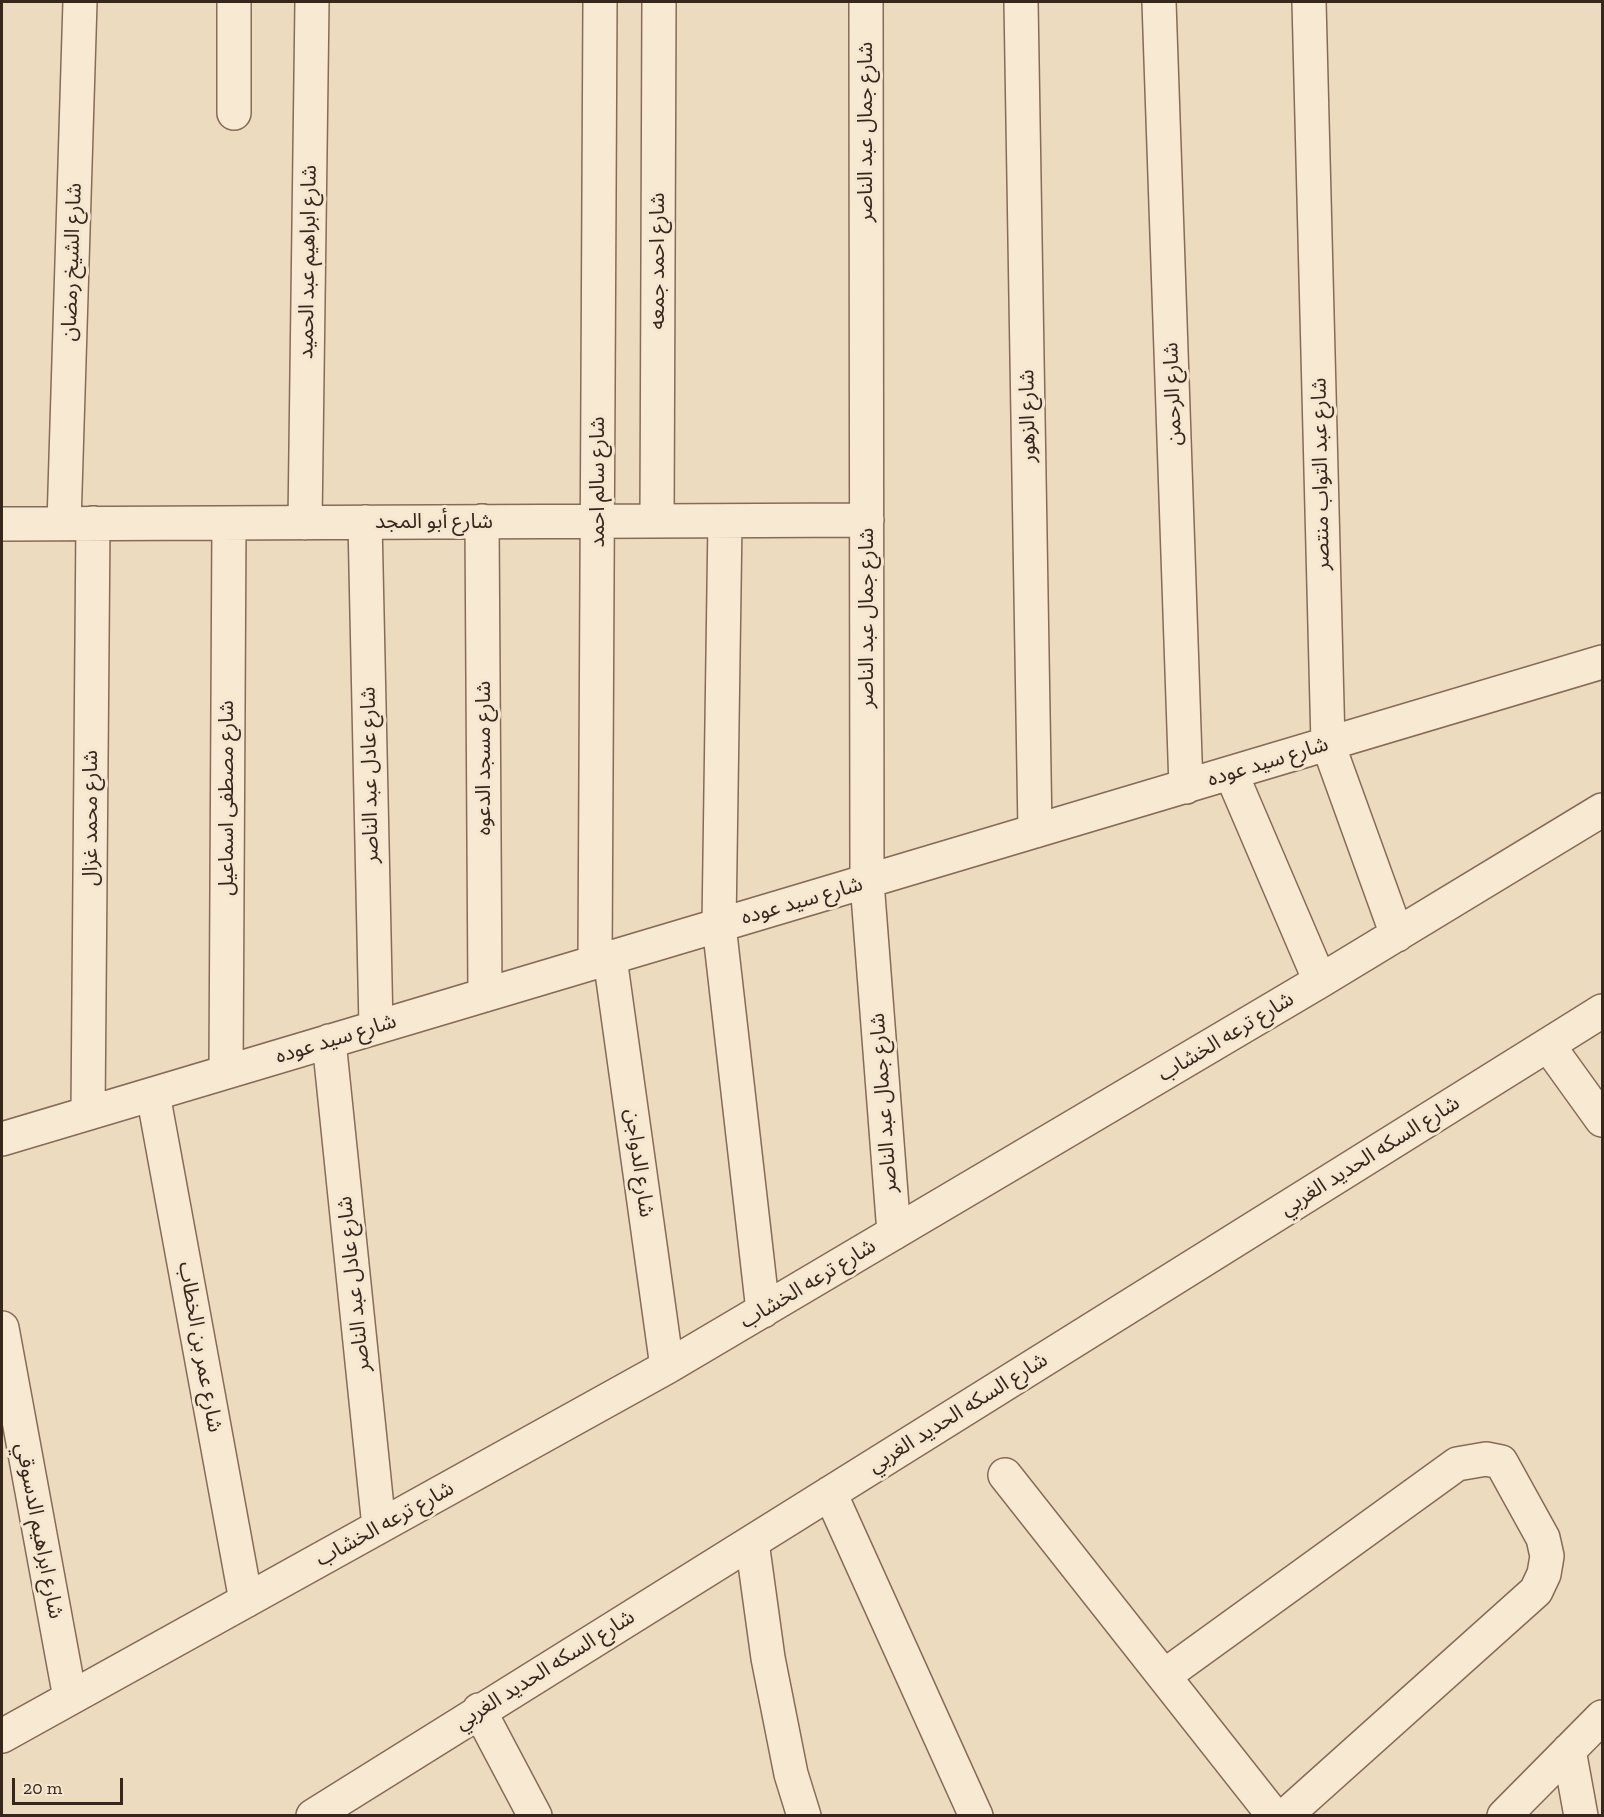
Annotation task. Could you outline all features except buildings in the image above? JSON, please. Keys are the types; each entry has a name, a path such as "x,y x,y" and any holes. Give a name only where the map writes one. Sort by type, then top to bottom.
{"street":[{"name":"شارع الشيخ رمضان","path":"78,523 80,2"},
{"path":"234,2 234,113"},
{"name":"شارع ابراهيم عبد الحميد","path":"305,522 312,2"},
{"name":"شارع سالم احمد","path":"600,2 597,521 603,960"},
{"name":"شارع احمد جمعه","path":"657,521 659,2"},
{"name":"شارع جمال عبد الناصر","path":"866,2 867,882 894,1233"},
{"name":"شارع الزهور","path":"1021,2 1035,831"},
{"name":"شارع الرحمن","path":"1159,2 1186,787"},
{"name":"شارع عبد التواب منتصر","path":"1309,2 1328,744 1397,934"},
{"name":"شارع أبو المجد","path":"2,524 867,520"},
{"path":"724,521 719,926 763,1311"},
{"name":"شارع عادل عبد الناصر","path":"365,522 376,1028"},
{"name":"شارع مسجد الدعوه","path":"482,522 485,995"},
{"name":"شارع محمد غزال","path":"78,523 88,1113"},
{"name":"شارع مصطفى اسماعيل","path":"226,1072 229,523"},
{"name":"شارع سيد عوده","path":"2,1139 1602,662"},
{"path":"1231,773 1320,981"},
{"name":"شارع ترعه الخشاب","path":"2,1736 667,1367 1320,981 1602,810"},
{"name":"شارع الدواجن","path":"603,960 667,1367"},
{"name":"شارع السكه الحديد الغربي","path":"313,1815 356,1804 479,1710 1602,1011"},
{"name":"شارع عادل عبد الناصر","path":"329,1041 379,1527"},
{"path":"1548,1045 1602,1120"},
{"name":"شارع عمر بن الخطاب","path":"153,1094 246,1601"},
{"name":"شارع ابراهيم الدسوقي","path":"2,1328 70,1698"},
{"path":"1164,1676 1458,1464 1486,1458 1501,1462 1543,1538 1547,1556 1544,1574 1536,1591 1284,1815"},
{"path":"1005,1475 1274,1815"},
{"path":"830,1493 976,1815"},
{"path":"752,1542 768,1658 791,1773 804,1815"},
{"path":"479,1710 535,1815"},
{"path":"1504,1815 1602,1717"},
{"path":"1569,1750 1581,1815"}]}
